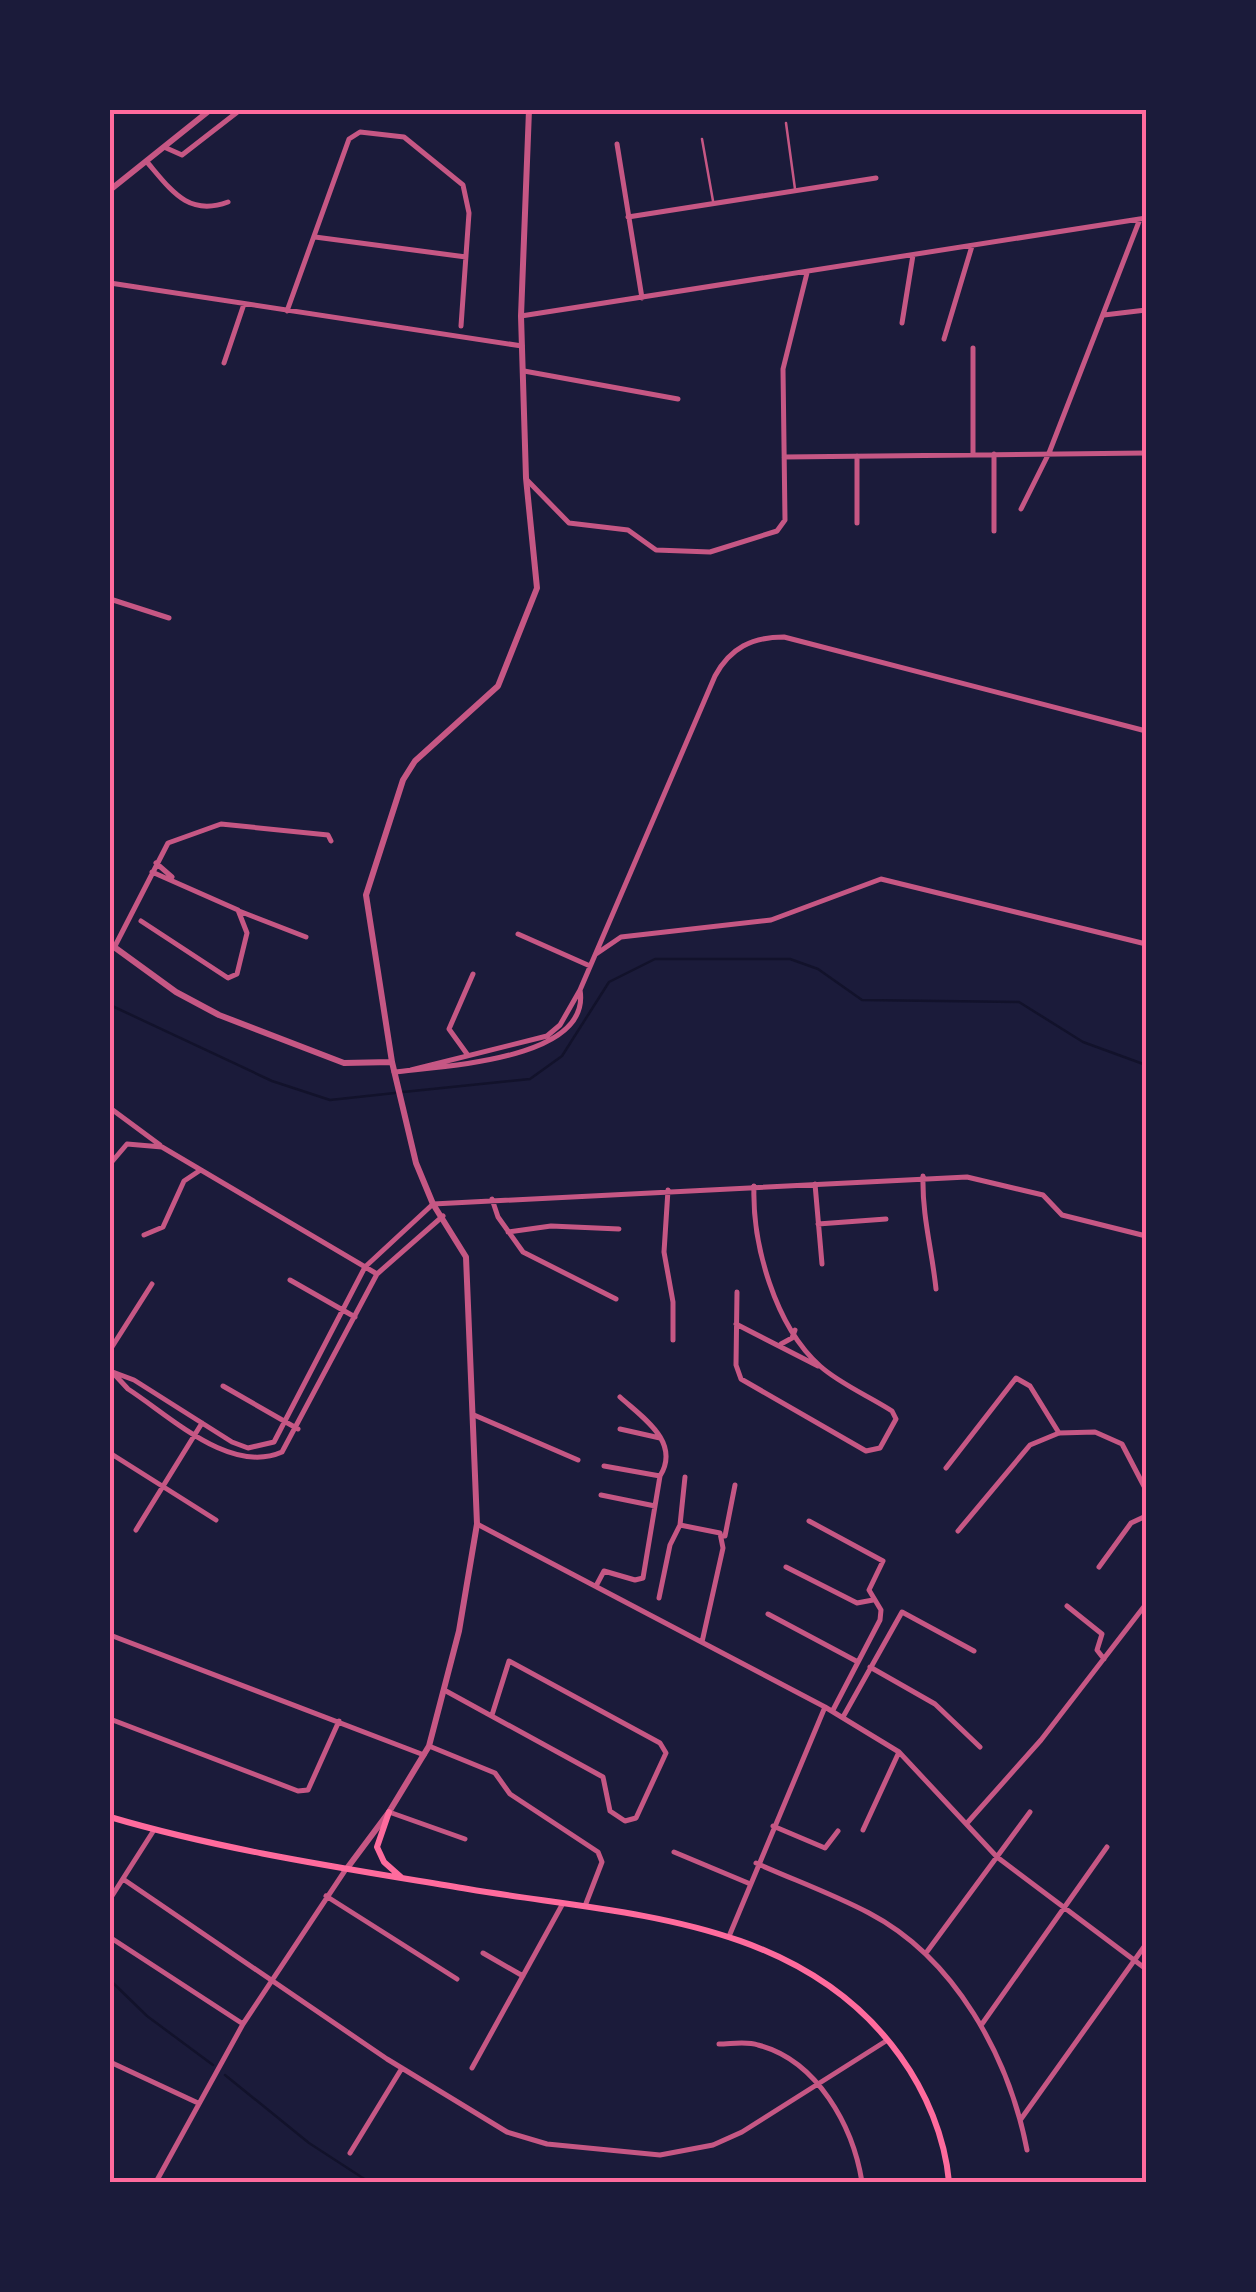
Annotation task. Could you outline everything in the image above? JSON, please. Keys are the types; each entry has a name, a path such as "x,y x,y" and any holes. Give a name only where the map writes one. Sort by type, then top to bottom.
{"main road":[{"path":"389,1812 378,1836 378,1852 403,1878"},
{"path":"110,1817 154,1830 403,1878 730,1934 814,1973 850,2000 888,2039 913,2074 932,2114 948,2182"}],"street":[{"path":"164,147 182,154 240,110"},
{"path":"156,2182 243,2024 424,1755 446,1691 476,1524 466,1258 434,1204 416,1163 400,1104 368,914 370,877 408,770 498,686 535,599 526,478 521,316 529,110"},
{"path":"110,190 207,111"},
{"path":"287,311 349,139 360,132 404,136 463,186 470,213 461,326"},
{"path":"617,144 642,298"},
{"path":"147,162 180,200 213,208 228,202"},
{"path":"628,217 876,178"},
{"path":"521,316 807,274 1143,218"},
{"path":"1022,509 1050,453 1143,218"},
{"path":"314,237 466,258"},
{"path":"944,339 972,246"},
{"path":"902,324 914,255"},
{"path":"526,478 574,525 628,530 656,550 710,552 782,526 783,369 807,274"},
{"path":"110,283 522,346"},
{"path":"224,363 244,304"},
{"path":"1104,314 1146,310"},
{"path":"973,348 973,454"},
{"path":"524,371 678,398"},
{"path":"783,456 1146,453"},
{"path":"994,454 994,531"},
{"path":"856,523 857,456"},
{"path":"110,599 168,618"},
{"path":"394,1072 548,1036 560,1026 580,990 715,676 730,654 751,641 784,637 1146,730"},
{"path":"331,841 328,835 221,824 168,843 112,945 164,984 219,1015 344,1063 392,1062"},
{"path":"156,864 172,877"},
{"path":"152,872 172,877 238,910 306,937"},
{"path":"594,955 621,938 771,920 881,879 1146,944"},
{"path":"238,910 246,933"},
{"path":"141,921 233,978 246,933 251,924 262,920"},
{"path":"518,934 590,966"},
{"path":"468,1055 449,1029 472,974"},
{"path":"412,1070 430,1071 551,1042 571,1023 582,996 580,990"},
{"path":"110,1108 199,1171 377,1274"},
{"path":"110,1164 127,1144 162,1147"},
{"path":"144,1235 162,1227 184,1181 199,1171"},
{"path":"923,1176 922,1218 933,1254 936,1289"},
{"path":"112,1372 134,1380 248,1448 274,1442 287,1424 366,1268 434,1204 967,1176 1043,1195 1062,1214 1146,1236"},
{"path":"815,1184 822,1264"},
{"path":"754,1186 758,1246 773,1292 821,1368"},
{"path":"668,1190 664,1252 673,1302 674,1340"},
{"path":"492,1198 507,1233 541,1263 584,1280 616,1299"},
{"path":"112,1372 226,1452 260,1459 282,1452 298,1429 377,1274 442,1216"},
{"path":"818,1224 886,1219"},
{"path":"507,1233 551,1226 620,1228"},
{"path":"290,1280 355,1317"},
{"path":"110,1350 152,1284"},
{"path":"736,1292 736,1324 736,1365 741,1379 866,1451 880,1448 896,1419 892,1411 780,1344 736,1324"},
{"path":"780,1344 792,1338 795,1330"},
{"path":"314,1371 325,1376"},
{"path":"946,1468 1016,1378 1030,1386 1059,1432"},
{"path":"224,1386 298,1429"},
{"path":"596,1586 604,1571 635,1580 643,1578 667,1449 662,1438 620,1397"},
{"path":"170,1416 177,1408"},
{"path":"474,1415 578,1460"},
{"path":"136,1530 202,1424"},
{"path":"620,1429 662,1438"},
{"path":"958,1531 1030,1444 1059,1432 1095,1432 1122,1444 1146,1490"},
{"path":"110,1460 114,1456 216,1520"},
{"path":"604,1466 660,1476"},
{"path":"659,1598 680,1525 686,1478"},
{"path":"702,1642 735,1485"},
{"path":"601,1495 655,1506"},
{"path":"1099,1567 1131,1523 1146,1516"},
{"path":"809,1521 883,1561 869,1590 881,1610 880,1620 833,1711"},
{"path":"476,1524 825,1706 899,1752 968,1822 996,1857 1146,1969"},
{"path":"680,1525 710,1528 724,1539"},
{"path":"786,1567 857,1603 874,1600"},
{"path":"968,1822 1041,1740 1146,1604"},
{"path":"1067,1606 1102,1634 1097,1650 1104,1659"},
{"path":"844,1717 902,1612 974,1651"},
{"path":"768,1614 858,1662"},
{"path":"110,1635 424,1755"},
{"path":"446,1691 603,1776 610,1811 632,1821 666,1747 509,1661 492,1715"},
{"path":"869,1667 934,1704 980,1747"},
{"path":"730,1934 756,1863 825,1706"},
{"path":"110,1719 298,1791 308,1790 314,1781 338,1721"},
{"path":"429,1746 495,1773 510,1794 598,1852 602,1862 584,1909"},
{"path":"863,1830 899,1752"},
{"path":"389,1812 465,1838"},
{"path":"926,1953 1030,1812"},
{"path":"772,1826 825,1848 838,1832"},
{"path":"110,1898 154,1830"},
{"path":"982,2024 1107,1847"},
{"path":"674,1852 748,1883"},
{"path":"756,1863 872,1914 926,1953 982,2024 1021,2119 1028,2150"},
{"path":"123,1879 402,2068 521,2138 633,2156 660,2156 714,2145 742,2132 888,2039"},
{"path":"326,1896 457,1980"},
{"path":"472,2068 562,1905"},
{"path":"111,1938 243,2024"},
{"path":"1021,2119 1146,1944"},
{"path":"484,1953 523,1976"},
{"path":"719,2044 757,2044 818,2081 857,2151 862,2182"},
{"path":"110,2062 198,2103"},
{"path":"350,2153 402,2068"}],"lane":[{"path":"786,123 795,189"},
{"path":"702,139 713,203"}],"waterway":[{"path":"914,110 928,110"},
{"path":"403,1092 530,1079 562,1056 609,982 655,959 790,959 818,969 862,1000 1019,1002 1083,1042 1146,1065"},
{"path":"110,1005 272,1081 330,1100 395,1093"},
{"path":"110,1980 147,2016 213,2065"},
{"path":"225,2075 309,2143 369,2182"}]}
